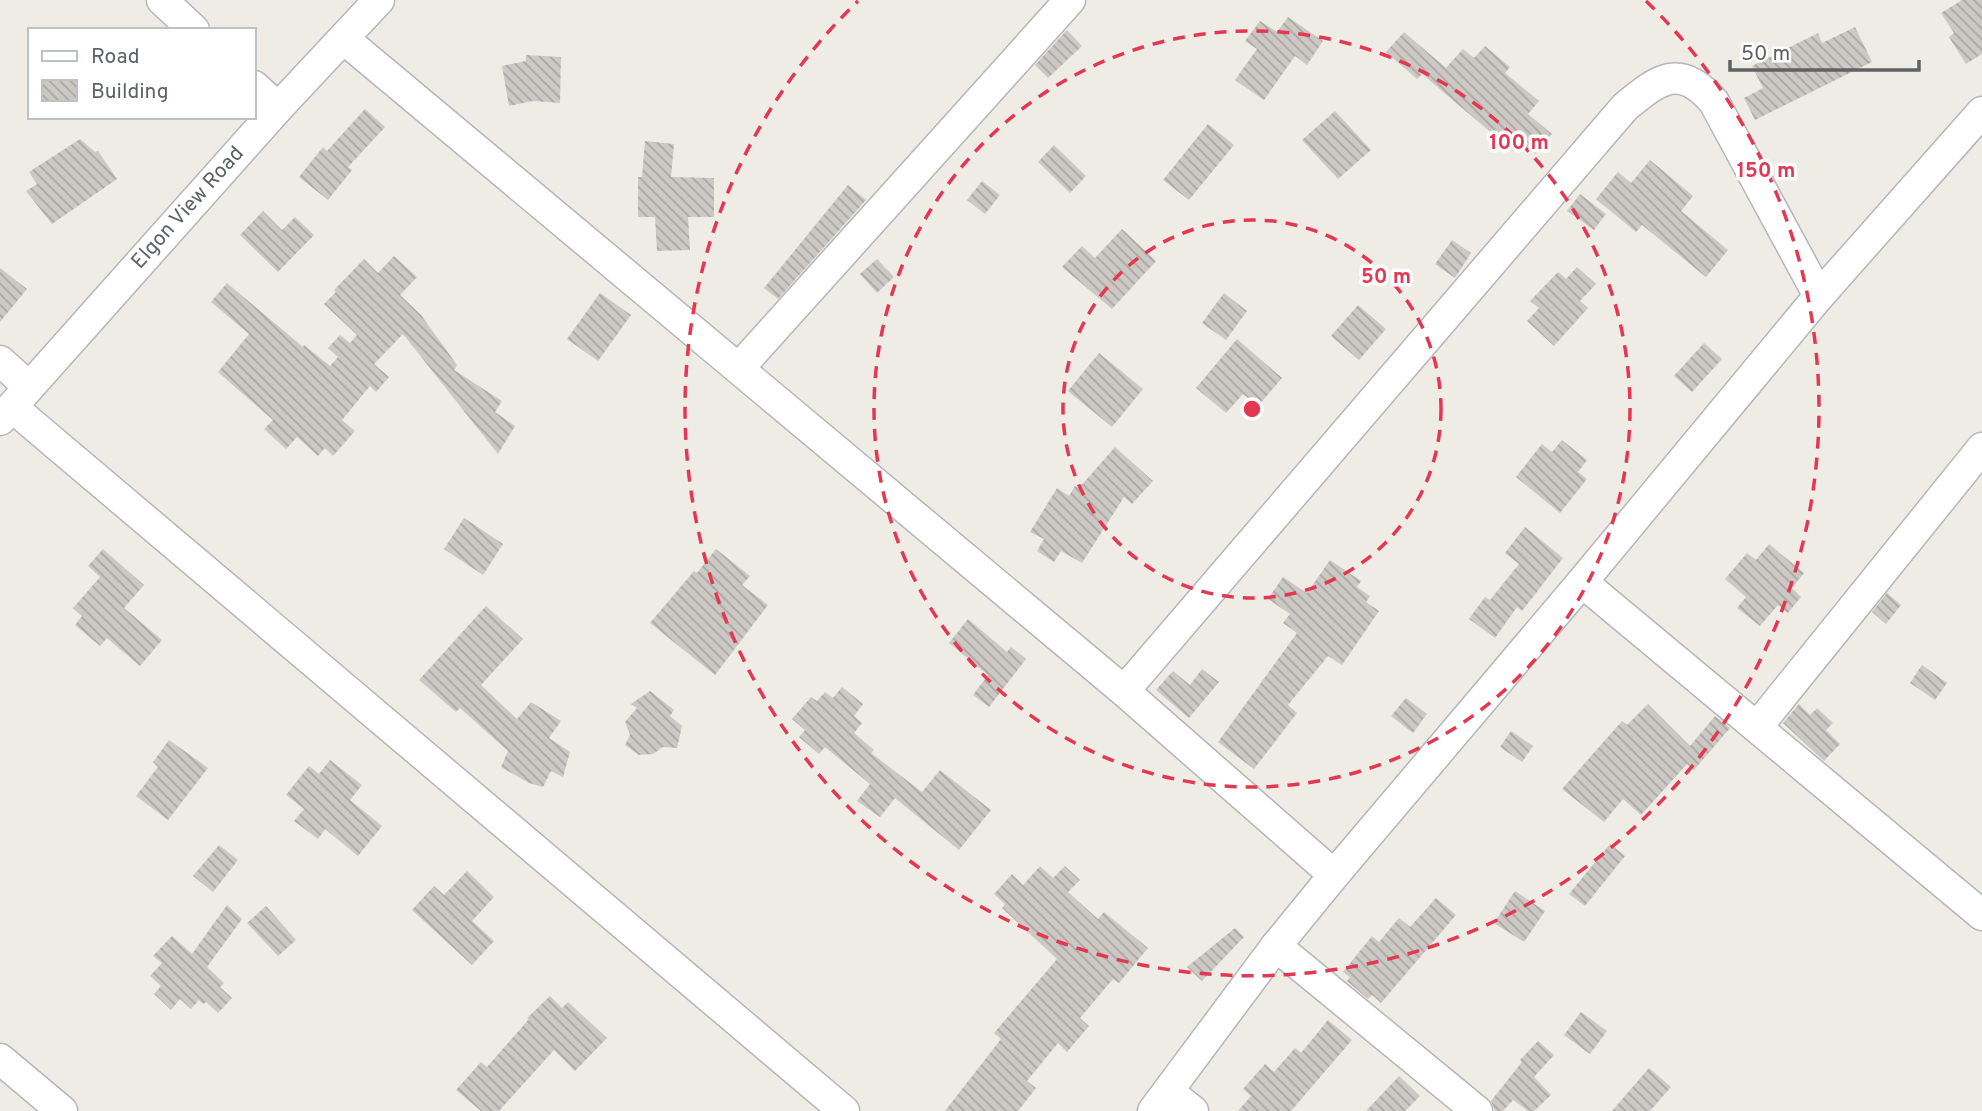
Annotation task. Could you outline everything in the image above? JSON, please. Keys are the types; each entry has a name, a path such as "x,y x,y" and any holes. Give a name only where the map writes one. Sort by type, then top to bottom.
{"street":[{"path":"162,0 192,28"},
{"name":"Elgon View Road","path":"13,404 278,108 379,0"},
{"path":"739,368 1070,0"},
{"path":"344,39 1124,691 1334,875"},
{"path":"1124,691 1625,107 1661,80 1688,80 1703,88 1714,102 1819,296"},
{"path":"256,88 278,108"},
{"path":"1193,1111 1161,1101 1276,946 1819,296 1982,112"},
{"path":"0,361 13,404 844,1111"},
{"path":"1757,727 1982,448"},
{"path":"1582,582 1982,915"},
{"path":"1276,946 1477,1111"},
{"path":"0,1059 62,1111"}],"building":[{"path":"1962,0 1982,0 1982,54 1966,64 1949,37 1954,33 1941,13"},
{"path":"1288,17 1323,41 1307,65 1295,56 1264,100 1235,80 1257,49 1245,41 1260,21 1277,32"},
{"path":"1855,27 1872,62 1755,120 1744,98 1763,88 1752,66 1818,33 1822,43"},
{"path":"1067,30 1082,46 1048,78 1035,65"},
{"path":"1404,32 1446,68 1463,49 1474,58 1485,46 1510,67 1505,73 1539,101 1528,114 1552,134 1535,154 1522,143 1514,152 1422,74 1417,79 1386,52"},
{"path":"526,55 561,57 560,103 533,101 509,106 502,66 526,61"},
{"path":"365,109 385,127 348,167 352,170 328,200 299,177 323,147 327,151"},
{"path":"1335,111 1371,150 1338,179 1302,140"},
{"path":"1208,124 1234,145 1189,200 1163,180"},
{"path":"80,139 95,152 98,151 117,179 52,224 26,191 37,184 29,172"},
{"path":"645,141 674,144 671,177 714,178 714,217 688,217 690,250 657,251 655,217 638,217 638,177 642,177"},
{"path":"1054,145 1086,176 1070,193 1038,162"},
{"path":"1650,160 1693,196 1681,211 1728,250 1706,277 1642,225 1636,232 1596,199 1618,172 1631,183"},
{"path":"982,181 1000,195 985,214 967,200"},
{"path":"848,185 866,200 778,299 764,288"},
{"path":"1580,194 1606,214 1594,230 1567,211"},
{"path":"263,211 282,230 295,217 314,235 278,272 240,235"},
{"path":"1122,229 1156,261 1112,309 1062,267 1082,246 1095,258"},
{"path":"1452,240 1471,253 1455,278 1435,264"},
{"path":"394,256 417,277 400,295 421,315 457,365 454,370 502,401 495,412 515,426 498,454 403,334 374,364 389,377 376,392 370,386 342,420 355,431 333,456 325,448 318,456 297,437 286,449 264,429 273,420 218,372 249,334 211,302 227,283 303,347 304,345 330,366 338,357 328,348 340,335 350,343 357,335 324,304 364,259 378,273"},
{"path":"877,259 894,277 877,293 860,274"},
{"path":"1577,267 1596,284 1580,301 1588,308 1554,346 1527,321 1539,308 1530,301 1558,272 1566,279"},
{"path":"0,268 27,289 0,322"},
{"path":"600,293 631,315 598,361 567,339"},
{"path":"1224,293 1247,311 1226,340 1202,323"},
{"path":"1358,305 1386,329 1359,360 1331,336"},
{"path":"1237,339 1282,378 1258,406 1243,394 1226,413 1196,388"},
{"path":"1704,343 1722,359 1692,392 1674,376"},
{"path":"1099,353 1143,389 1112,427 1068,391"},
{"path":"1562,440 1587,460 1578,472 1587,479 1560,513 1516,477 1542,444 1552,452"},
{"path":"1115,447 1153,481 1132,504 1124,497 1082,563 1061,551 1054,562 1037,551 1044,539 1030,532 1057,488 1069,496 1075,486 1079,488"},
{"path":"464,518 503,544 483,575 444,549"},
{"path":"1525,527 1563,558 1522,611 1517,607 1495,638 1469,619 1485,597 1490,600 1519,564 1505,553"},
{"path":"1769,544 1804,573 1792,588 1801,597 1788,613 1778,605 1760,626 1737,608 1746,597 1725,579 1747,553 1756,560"},
{"path":"103,549 144,585 124,608 162,640 140,666 107,638 100,646 75,625 82,616 73,608 100,577 88,566"},
{"path":"716,549 750,576 742,585 768,605 715,675 650,623"},
{"path":"1330,560 1361,581 1357,587 1370,596 1366,602 1379,611 1342,665 1328,656 1288,705 1297,713 1254,769 1218,742 1297,633 1283,623 1290,614 1268,599 1283,577 1307,593"},
{"path":"1887,593 1901,605 1886,624 1872,612"},
{"path":"486,606 523,639 481,685 517,719 531,702 561,721 549,738 570,752 563,777 551,771 543,787 529,783 501,767 508,751 460,708 456,712 419,680"},
{"path":"968,619 1007,652 1011,647 1026,659 989,707 973,695 988,675 949,643"},
{"path":"1922,665 1947,683 1935,700 1910,683"},
{"path":"1202,669 1219,682 1189,718 1156,690 1173,671 1190,685"},
{"path":"842,687 863,704 854,716 862,723 854,733 874,750 871,753 922,792 940,770 991,810 959,850 895,798 880,817 857,801 870,784 825,747 819,754 799,737 805,730 792,719 811,697 817,701 825,692 833,698"},
{"path":"650,691 674,710 670,716 682,726 677,748 663,747 653,754 639,755 625,745 630,735 625,722 637,708 631,704"},
{"path":"1406,698 1427,714 1413,733 1391,716"},
{"path":"1648,704 1690,746 1715,716 1730,728 1694,770 1687,764 1641,815 1623,799 1604,822 1562,789 1622,721 1627,725"},
{"path":"1799,704 1810,715 1817,708 1833,723 1826,730 1840,744 1824,761 1783,723"},
{"path":"1511,731 1533,746 1522,762 1500,747"},
{"path":"169,740 208,768 168,820 136,796 158,767 153,762"},
{"path":"330,760 362,785 350,800 382,826 358,856 325,829 318,839 294,821 304,809 286,795 309,766 319,774"},
{"path":"1610,844 1625,856 1585,906 1569,894"},
{"path":"219,845 238,860 213,892 193,876"},
{"path":"1040,866 1053,878 1065,866 1080,880 1068,892 1098,919 1104,912 1148,948 1119,983 1113,979 1080,1018 1089,1026 1067,1052 1058,1043 1027,1081 1036,1088 1018,1111 945,1111 1001,1039 994,1033 1057,959 1002,908 1005,904 994,894 1012,874 1023,885"},
{"path":"467,871 494,897 472,921 494,941 472,965 412,910 434,886 444,895"},
{"path":"1515,891 1545,911 1524,942 1494,923"},
{"path":"1436,898 1456,915 1381,1003 1372,995 1368,999 1347,981 1350,977 1343,972 1372,936 1379,942 1399,918 1410,927"},
{"path":"227,905 242,919 207,967 224,983 220,987 232,998 218,1013 206,1002 203,1004 199,1000 191,1009 180,999 171,1010 154,994 161,986 150,976 162,963 153,956 172,936 192,954"},
{"path":"266,906 296,940 278,956 247,923"},
{"path":"1235,928 1244,937 1202,981 1187,967"},
{"path":"550,996 562,1008 568,1002 607,1038 575,1071 554,1050 499,1111 481,1111 456,1090 481,1062 487,1067 529,1019 527,1018"},
{"path":"1581,1012 1607,1031 1590,1054 1564,1035"},
{"path":"1328,1020 1352,1040 1291,1111 1238,1111 1251,1096 1243,1089 1265,1064 1274,1072 1295,1048 1301,1053"},
{"path":"1538,1041 1554,1055 1534,1077 1551,1095 1534,1111 1528,1111 1513,1100 1503,1111 1495,1111 1491,1101 1522,1062 1520,1060"},
{"path":"1649,1068 1671,1087 1650,1111 1612,1111"},
{"path":"1399,1076 1420,1096 1405,1111 1366,1111"}]}
